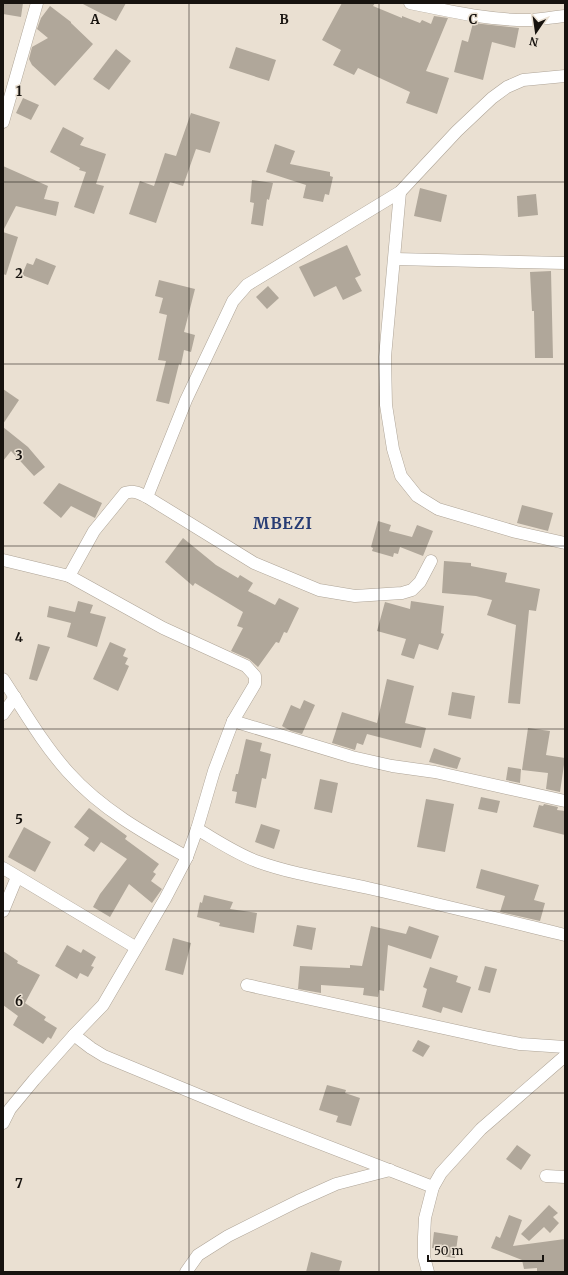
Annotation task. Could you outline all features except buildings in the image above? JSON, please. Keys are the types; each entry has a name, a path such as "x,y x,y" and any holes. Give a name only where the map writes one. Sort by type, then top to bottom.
{"street":[{"path":"3,122 8,92 37,3"},
{"path":"410,3 498,18 532,20 565,16"},
{"path":"147,497 186,400 233,301 240,292 247,285 400,192 457,130 492,98 507,87 523,80 565,76"},
{"path":"400,192 385,357 386,405 393,449 401,476 417,496 438,509 516,532 565,543"},
{"path":"395,259 565,263"},
{"path":"69,576 94,531 124,493 135,492 147,497 254,563 318,590 355,596 402,593 412,590 420,582 431,561"},
{"path":"3,560 69,576 163,628 246,666 255,676 255,684 233,722 214,771 187,857 165,899 135,947 103,1005 74,1035 10,1109 3,1123"},
{"path":"3,679 44,741 68,772 98,801 139,830 187,857"},
{"path":"3,714 15,697"},
{"path":"233,722 352,757 392,766 435,772 565,801"},
{"path":"197,829 256,861 321,879 482,914 565,936"},
{"path":"3,868 135,947"},
{"path":"3,911 17,877"},
{"path":"248,985 504,1041 520,1044 565,1047"},
{"path":"74,1035 104,1056 247,1115 433,1187"},
{"path":"428,1272 424,1257 425,1218 433,1187 441,1173 482,1129 565,1056"},
{"path":"186,1272 198,1255 228,1236 298,1201 336,1184 390,1170"},
{"path":"546,1176 565,1177"}],"district":[{"name":"MBEZI","path":"283,523"}]}
